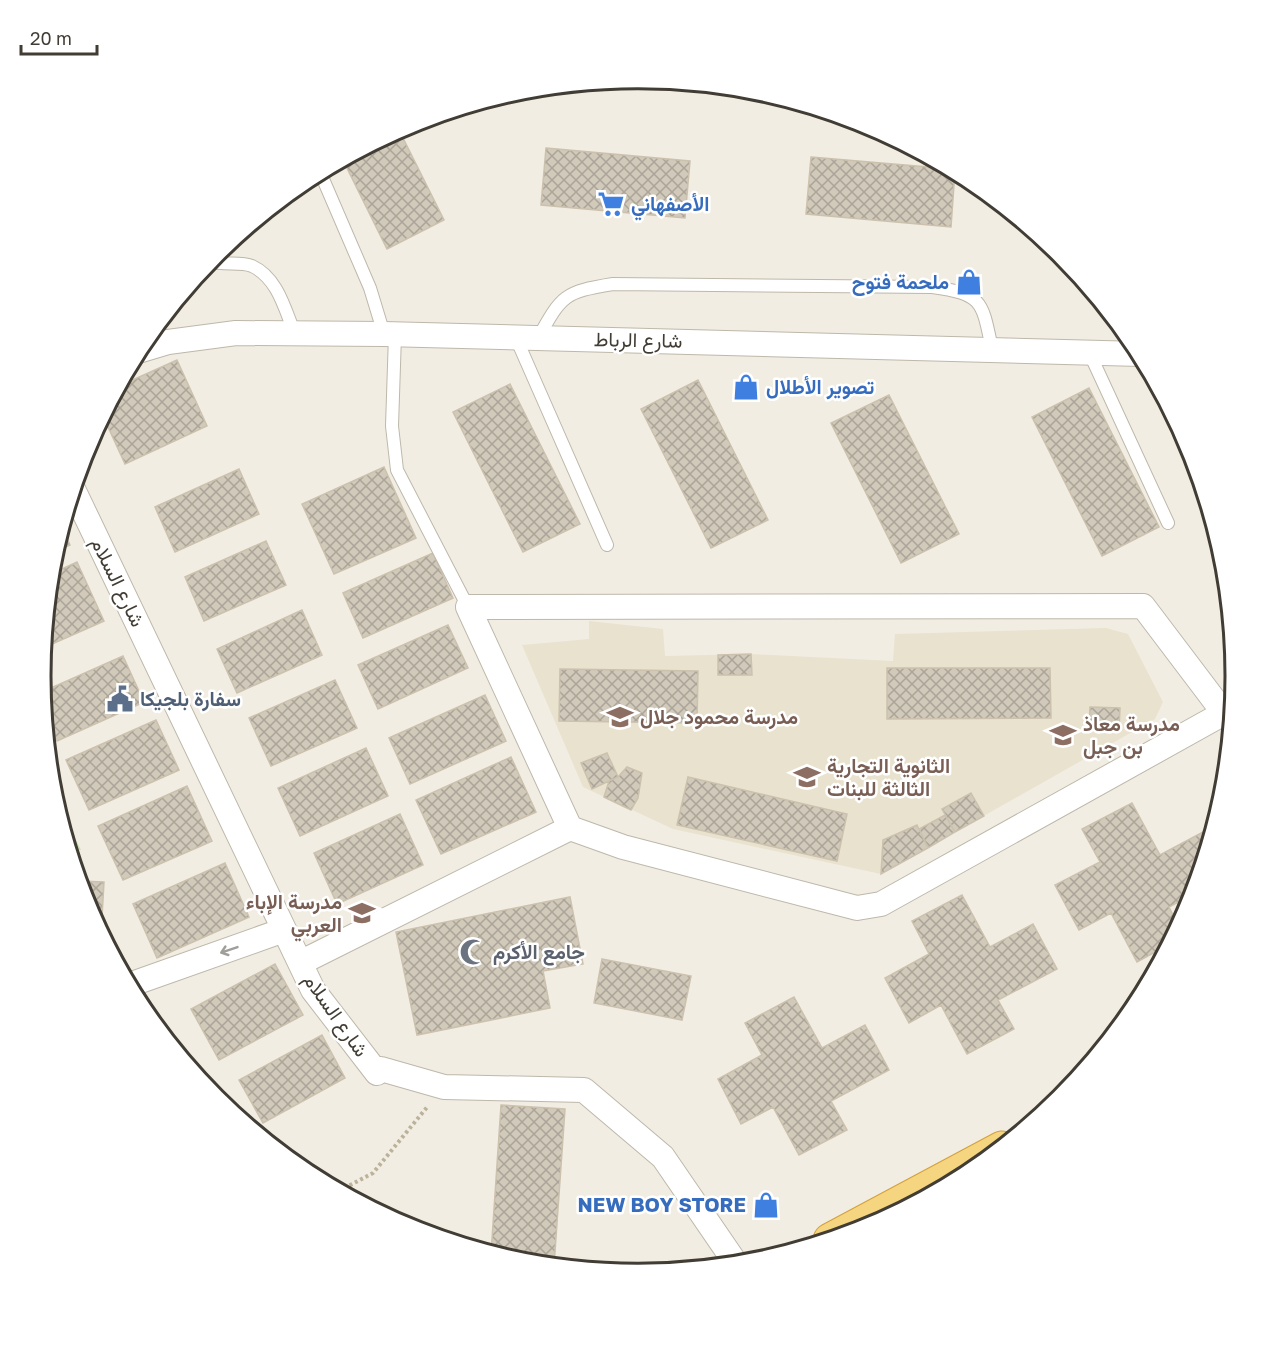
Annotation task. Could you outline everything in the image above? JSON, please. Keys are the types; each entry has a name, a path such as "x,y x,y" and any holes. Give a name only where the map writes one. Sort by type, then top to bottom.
{"street":[{"name":"شارع الرباط","path":"152,347 168,342 236,333 390,334 1129,354"},
{"name":"شارع السلام","path":"78,500 313,990 377,1073 381,1069 444,1087 584,1090 663,1157 731,1256"},
{"path":"1225,706 1143,606 468,607 570,828 622,847 857,908 881,904 1225,713"},
{"path":"300,963 570,828"},
{"path":"137,982 284,930"}],"lane":[{"path":"324,181 390,334 392,426 397,470 468,607"},
{"path":"222,262 251,265 276,287 295,334"},
{"path":"607,546 527,338 557,304 577,290 613,284 932,287 963,291 978,303 985,315 992,349"},
{"path":"1089,352 1168,523"}],"path":[{"path":"348,1186 373,1173 444,1087"}],"shaded area":[{"path":"589,621 663,629 665,656 751,654 893,661 895,634 1106,628 1128,634 1163,702 1155,719 881,874 673,829 583,787 522,645 589,639"}],"green space":[{"path":"72,832 81,850 77,850"}],"building":[{"path":"403,139 444,220 387,249 347,167"},
{"path":"546,148 690,161 685,218 541,205"},
{"path":"811,157 930,167 954,181 951,227 806,214"},
{"path":"177,360 207,426 125,464 108,426 132,380"},
{"path":"698,380 768,520 711,548 641,409"},
{"path":"510,384 580,524 523,552 453,412"},
{"path":"1089,388 1159,527 1102,556 1032,417"},
{"path":"889,395 959,534 901,563 831,423"},
{"path":"384,467 416,538 334,574 302,504"},
{"path":"239,469 259,514 175,552 155,507"},
{"path":"266,541 286,585 204,621 185,577"},
{"path":"433,553 453,598 363,638 343,593"},
{"path":"77,562 104,621 52,644 56,600 61,569"},
{"path":"302,610 322,655 237,693 217,649"},
{"path":"448,625 468,668 378,709 358,665"},
{"path":"751,654 752,675 718,675 718,655"},
{"path":"123,656 144,702 57,741 54,735 51,688"},
{"path":"887,668 1050,668 1051,718 887,719"},
{"path":"560,669 698,671 697,723 559,721"},
{"path":"335,680 357,728 271,766 249,718"},
{"path":"485,695 506,741 410,784 389,738"},
{"path":"1090,707 1120,708 1119,730 1089,729"},
{"path":"156,720 179,770 89,810 66,760"},
{"path":"366,748 388,796 300,836 278,788"},
{"path":"607,753 618,777 592,789 581,763"},
{"path":"511,757 536,812 441,854 416,800"},
{"path":"627,767 642,773 638,798 631,810 604,797 609,781 618,777"},
{"path":"688,777 847,814 837,861 677,825"},
{"path":"187,786 212,841 123,880 98,826"},
{"path":"971,793 984,816 955,832 942,809"},
{"path":"1132,803 1160,855 1203,832 1204,834 1181,900 1169,907 1174,917 1165,936 1157,951 1137,962 1111,913 1079,930 1055,885 1100,862 1082,829"},
{"path":"400,814 423,865 337,904 314,853"},
{"path":"945,815 955,832 928,848 919,829"},
{"path":"917,825 928,848 881,874 883,840"},
{"path":"225,863 249,917 157,958 133,904"},
{"path":"88,881 104,882 102,914"},
{"path":"962,895 990,947 1033,924 1057,969 998,1000 1014,1029 967,1054 941,1005 909,1023 885,978 929,954 912,921"},
{"path":"570,897 583,964 543,971 550,1008 417,1035 396,932"},
{"path":"602,959 691,976 682,1020 594,1003"},
{"path":"275,964 303,1015 219,1060 191,1009"},
{"path":"794,997 822,1048 865,1025 889,1070 831,1101 847,1130 799,1155 773,1107 741,1124 718,1079 762,1055 745,1023"},
{"path":"322,1035 345,1078 263,1123 239,1080"},
{"path":"501,1105 565,1109 555,1258 492,1245"}],"place":[{"name":"الأصفهاني","path":"611,204"},
{"name":"ملحمة فتوح","path":"969,282"},
{"name":"تصوير الأطلال","path":"746,387"},
{"name":"سفارة بلجيكا","path":"120,699"},
{"name":"مدرسة محمود جلال","path":"620,717"},
{"name":"مدرسة معاذ بن جبل","path":"1063,735"},
{"name":"الثانوية التجارية الثالثة للبنات","path":"807,777"},
{"name":"مدرسة الإباء العربي","path":"362,913"},
{"name":"جامع الأكرم","path":"473,952"},
{"name":"NEW BOY STORE","path":"766,1205"}]}
